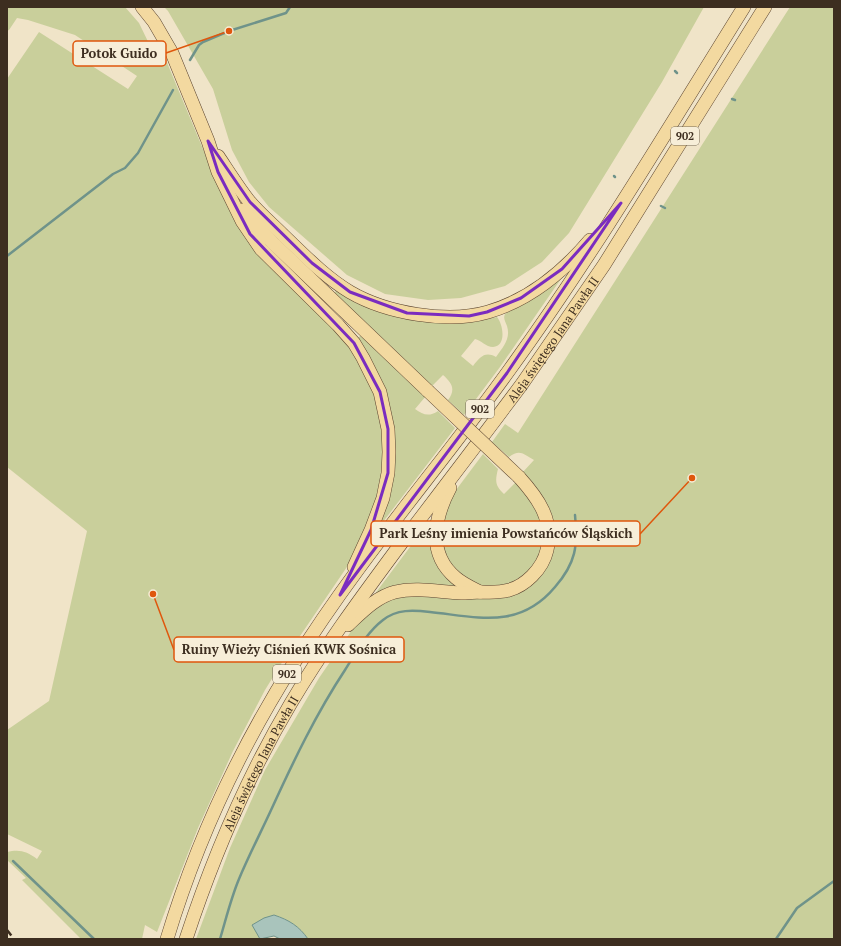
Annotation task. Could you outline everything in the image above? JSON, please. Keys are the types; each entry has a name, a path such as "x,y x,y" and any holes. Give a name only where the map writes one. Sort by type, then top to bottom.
{"main road":[{"path":"142,7 154,22 172,53 208,141 218,172 242,221 261,248 354,343 374,378 384,406 388,430 389,452 388,473 383,498 371,530 340,595"},
{"name":"Aleja świętego Jana Pawła II","path":"166,939 196,858 224,791 275,694 340,595 507,374 573,279 744,7"},
{"name":"Aleja świętego Jana Pawła II","path":"186,939 221,842 276,728 306,678 366,591 522,384 604,265 766,7"},
{"path":"208,141 250,202 312,263 350,292 388,308 407,313 428,316 469,316 487,312 521,298 550,280 562,269 579,252 621,203"},
{"path":"230,195 273,243 519,477 537,498 547,518 549,536 546,553 538,569 522,584 515,588 500,592 461,593 410,590 394,592 377,600 330,642"},
{"path":"472,450 444,499 437,521 435,539 441,560 448,570 464,584 482,592"}],"highlighted area":[{"path":"208,141 250,202 312,263 350,292 407,313 469,316 487,312 521,298 562,269 621,203 507,373 340,595 371,530 388,473 388,429 380,392 354,343 250,234 218,172"}],"green space":[{"path":"7,7 125,7 139,23 155,56 163,53 213,173 230,209 351,346 375,390 385,449 380,494 353,558 265,690 233,751 198,828 157,932 145,925 142,939 81,939 22,880 26,878 7,860 7,852 23,851 37,859 42,851 7,834 7,730 49,701 87,531 7,467 7,79 39,32 128,89 137,76 75,35 17,18 7,31"},
{"path":"164,7 704,7 662,82 569,233 542,262 505,286 461,298 428,300 385,294 347,275 269,207 249,182 232,150 213,89 168,11"},
{"path":"790,7 834,7 834,939 308,939 301,930 293,924 274,915 253,925 260,939 196,939 230,848 265,770 319,678 354,627 363,618 389,600 410,595 491,599 511,596 554,545 555,528 549,508 539,491 522,473 534,460 522,453 516,453 509,457 492,442 505,424 518,433"},
{"path":"565,273 500,367 464,415 448,400 452,393 452,386 443,375 431,387 333,294 338,289 469,322 497,317 502,329 502,339 500,343 497,346 490,347 475,339 461,356 473,366 483,356 492,355 496,357 504,346 508,335 504,318 505,314"},
{"path":"361,335 426,396 415,409 426,414 432,414 438,411 455,428 376,531 393,442 356,340"},
{"path":"483,454 498,469 496,483 504,494 516,482 523,490 540,517 543,536 539,556 533,565 526,573 512,583 503,585 480,585 457,573 443,551 441,524 453,494"},
{"path":"431,519 431,528 462,588 374,595"}],"water":[{"path":"274,915 293,924 301,930 308,939 280,939 274,936 260,939 252,925 264,918"}],"waterway":[{"path":"190,60 199,45 203,42 229,31 286,13 290,7"},
{"path":"7,256 113,174 125,168 138,153 173,90"},
{"path":"661,206 665,208"},
{"path":"220,939 239,879 297,755 334,687 371,631 388,616 405,611 424,611 481,618 497,618 527,610 541,601 555,587 567,570 576,545 575,515"},
{"path":"13,861 94,939"},
{"path":"776,939 797,908 834,881"}],"railway":[{"path":"7,930 14,939"}],"place":[{"name":"Potok Guido","path":"229,31"},
{"name":"Park Leśny imienia Powstańców Śląskich","path":"692,478"},
{"name":"Ruiny Wieży Ciśnień KWK Sośnica","path":"153,594"}]}
